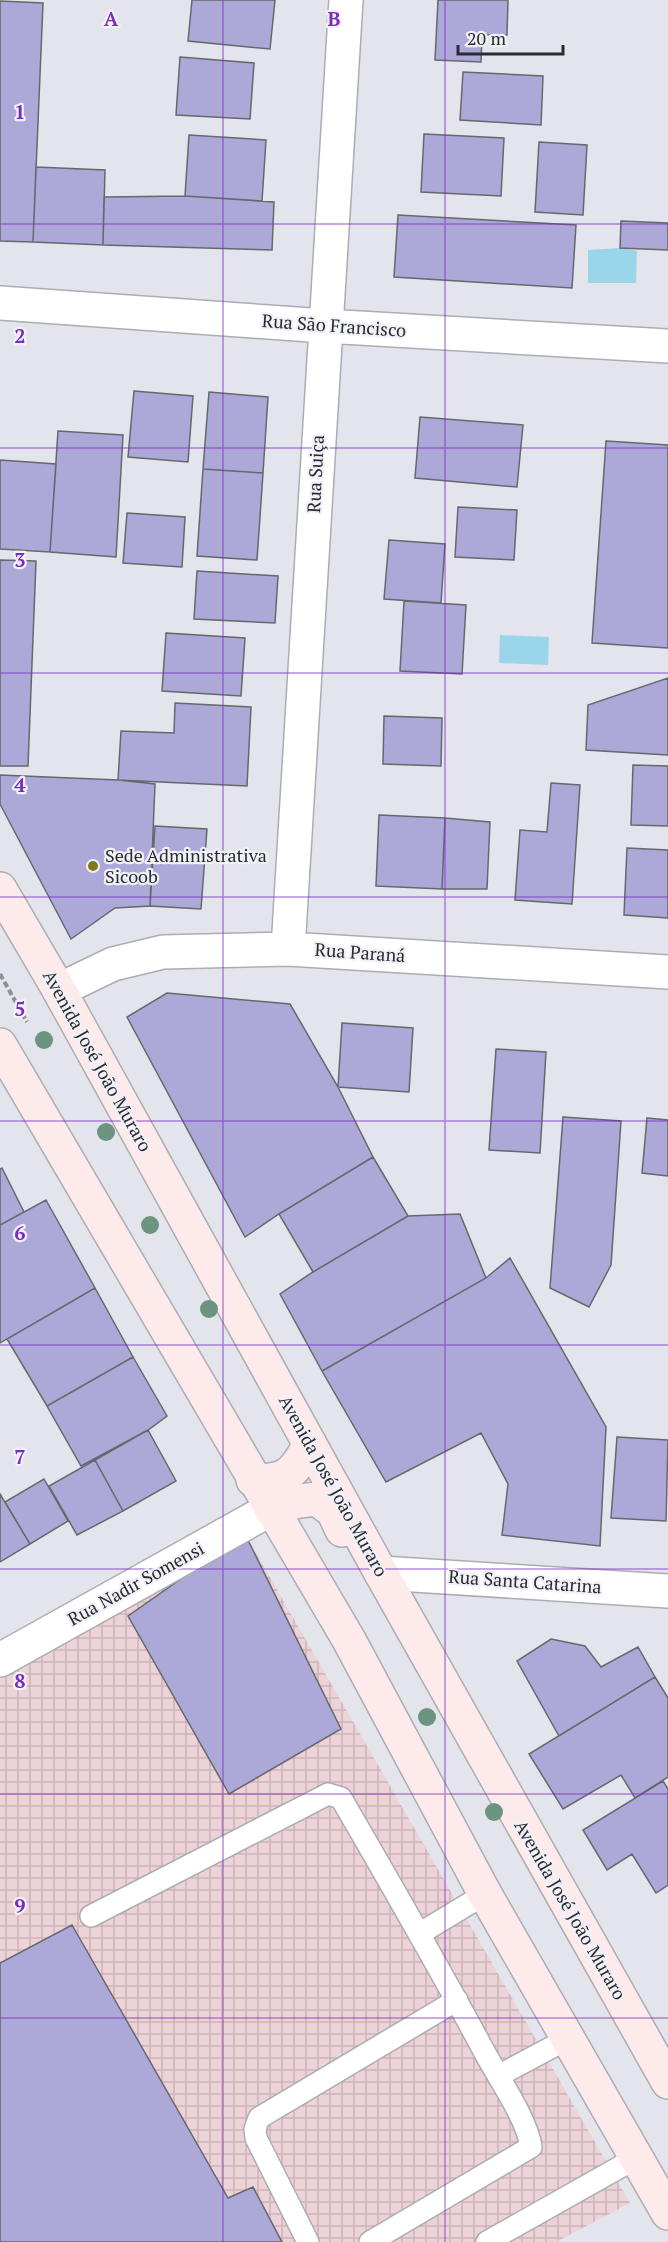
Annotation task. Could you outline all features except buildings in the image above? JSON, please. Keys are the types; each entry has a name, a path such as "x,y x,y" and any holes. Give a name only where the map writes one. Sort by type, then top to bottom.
{"main road":[{"name":"Avenida José João Muraro","path":"0,889 59,990 381,1573 668,2082"},
{"path":"0,1045 253,1480 349,1640 485,1893 668,2213"},
{"path":"253,1480 270,1482 280,1479 300,1462 310,1444"},
{"path":"271,1509 298,1501 317,1499 333,1511 349,1544 365,1568 381,1573"}],"street":[{"name":"Rua Suiça","path":"288,949 346,0"},
{"name":"Rua São Francisco","path":"0,303 325,326 668,346"},
{"name":"Rua Paraná","path":"59,990 113,964 163,952 288,949 668,972"},
{"name":"Rua Nadir Somensi","path":"0,1660 271,1509"},
{"name":"Rua Santa Catarina","path":"381,1573 668,1591"}],"lane":[{"path":"92,1916 328,1794 341,1798 457,2000 529,2135 531,2147 370,2242"},
{"path":"419,1934 485,1893"},
{"path":"309,2242 256,2138 255,2129 259,2118 457,2000"},
{"path":"498,2076 569,2038"},
{"path":"487,2242 636,2158"}],"shaded area":[{"path":"245,1534 630,2203 556,2242 0,2242 0,1678"}],"water":[{"path":"620,248 637,251 636,283 588,283 588,250"},
{"path":"500,635 549,637 548,665 499,663"}],"place":[{"name":"Sede Administrativa Sicoob","path":"93,866"}]}
